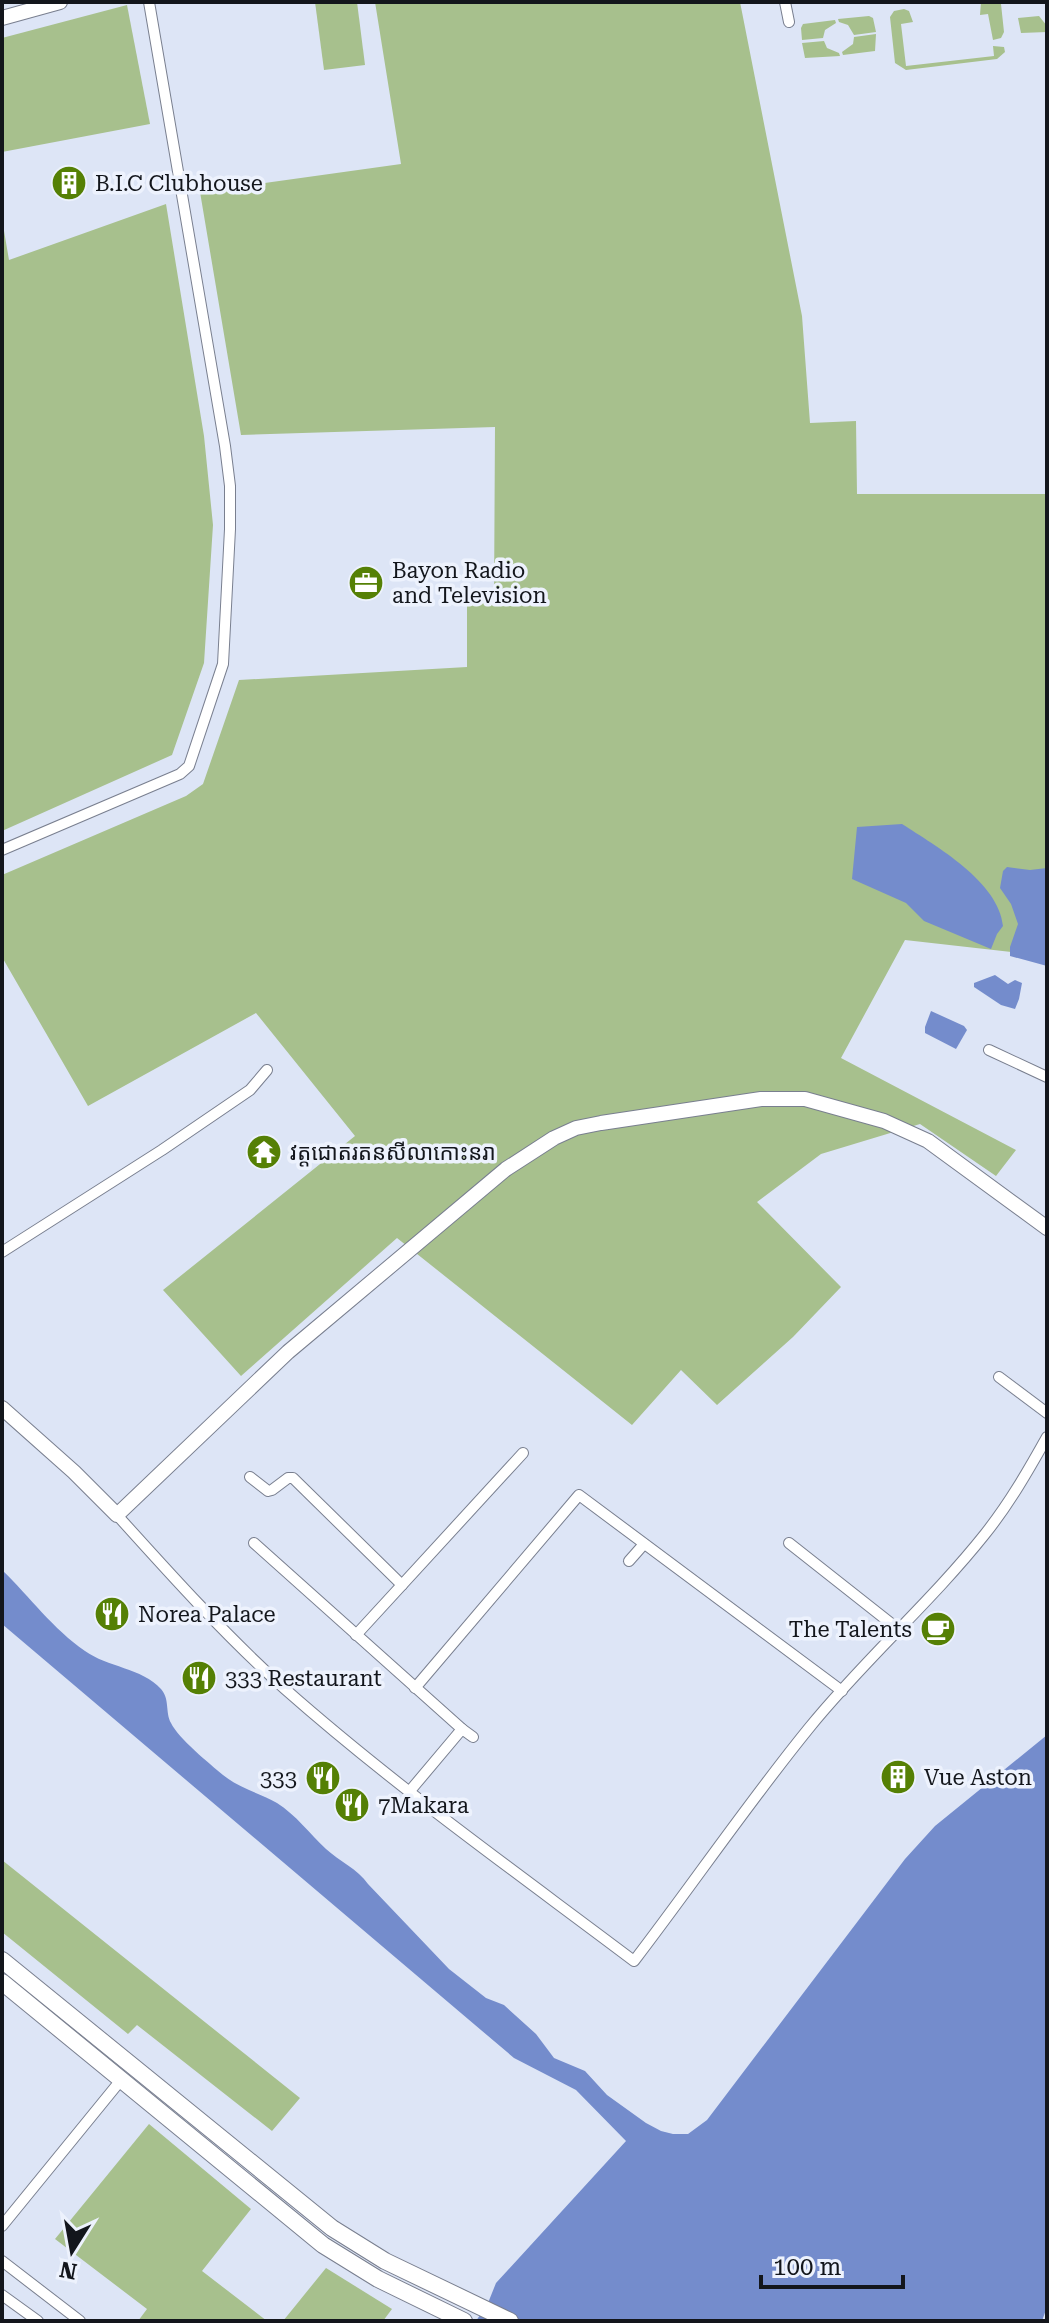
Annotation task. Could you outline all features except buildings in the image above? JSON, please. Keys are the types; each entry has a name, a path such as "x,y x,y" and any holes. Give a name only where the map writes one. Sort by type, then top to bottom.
{"main road":[{"path":"2,1960 307,2209 360,2246 406,2272 510,2321"},
{"path":"2,1982 323,2245 397,2289 464,2321"}],"street":[{"path":"2,18 60,2"},
{"path":"2,850 180,774 189,766 223,664 230,486 149,2"},
{"path":"785,2 789,22"},
{"path":"989,1050 1047,1077"},
{"path":"2,1252 250,1090 267,1070"},
{"path":"117,1515 288,1352 506,1169 554,1138 576,1128 761,1099 805,1099 884,1121 928,1141 1047,1228"},
{"path":"999,1377 1047,1413"},
{"path":"2,1408 74,1472 285,1689 409,1792 634,1961 809,1727 985,1534 1023,1480 1047,1437"},
{"path":"356,1635 523,1453"},
{"path":"250,1477 268,1491 293,1478 402,1585"},
{"path":"415,1688 579,1495 842,1691"},
{"path":"254,1543 473,1737"},
{"path":"789,1543 898,1629"},
{"path":"629,1561 644,1544"},
{"path":"409,1792 462,1729"},
{"path":"2,2226 121,2080"},
{"path":"2,2261 80,2321"},
{"path":"5,2295 38,2321"}],"green space":[{"path":"315,2 357,2 365,65 324,70"},
{"path":"375,2 740,2 802,316 810,423 856,421 857,494 1047,494 1047,956 905,940 841,1058 1016,1150 996,1176 920,1124 821,1154 757,1202 841,1287 793,1337 717,1405 681,1370 632,1425 397,1238 241,1376 163,1290 355,1136 256,1013 88,1106 2,957 2,875 186,796 203,784 239,680 467,667 467,601 494,600 495,427 241,435 200,192 401,164"},
{"path":"981,2 1000,2 1004,32 1001,38 993,40 988,14 980,15"},
{"path":"127,5 150,124 2,152 2,38"},
{"path":"894,11 909,11 913,22 901,24 906,66 994,56 993,46 1004,47 1005,52 997,59 906,70 895,63 890,17"},
{"path":"1039,16 1047,26 1047,32 1021,33 1018,18"},
{"path":"873,18 876,32 854,35 848,25 838,19"},
{"path":"835,20 836,23 825,30 823,38 802,40 803,24"},
{"path":"876,34 875,51 843,55 842,52 853,44 854,37"},
{"path":"824,41 827,48 840,56 805,58 802,43"},
{"path":"166,204 204,436 213,525 204,663 172,755 2,831 2,219 9,260"},
{"path":"2,1860 300,2098 272,2131 137,2025 128,2034 2,1932"},
{"path":"149,2124 251,2209 202,2271 267,2321 138,2321 147,2309 55,2239"},
{"path":"326,2268 392,2309 383,2321 283,2321"}],"water":[{"path":"902,824 964,867 990,895 999,910 1003,926 991,949 924,921 906,903 852,879 857,827"},
{"path":"1007,867 1030,870 1047,868 1047,966 1010,956 1018,924 1011,904 1000,888 1003,871"},
{"path":"995,975 1008,984 1015,980 1022,983 1015,1009 1001,1005 974,987 974,983"},
{"path":"931,1011 967,1030 956,1049 925,1033"},
{"path":"2,1570 52,1623 85,1651 144,1676 161,1689 171,1723 180,1736 229,1780 277,1803 290,1813 326,1849 359,1874 449,1969 486,1998 504,2005 536,2034 554,2058 585,2071 607,2095 646,2123 673,2134 688,2134 707,2120 905,1859 935,1826 1047,1735 1047,2307 1042,2321 476,2321 496,2283 626,2141 576,2090 514,2058 2,1624"}],"place":[{"name":"B.I.C Clubhouse","path":"69,183"},
{"name":"Bayon Radio and Television","path":"366,583"},
{"name":"វត្តជោតរតនសីលាកោះនរា","path":"264,1152"},
{"name":"Norea Palace","path":"112,1614"},
{"name":"The Talents","path":"938,1629"},
{"name":"333 Restaurant","path":"199,1678"},
{"name":"Vue Aston","path":"898,1777"},
{"name":"333","path":"323,1778"},
{"name":"7Makara","path":"352,1805"}]}
